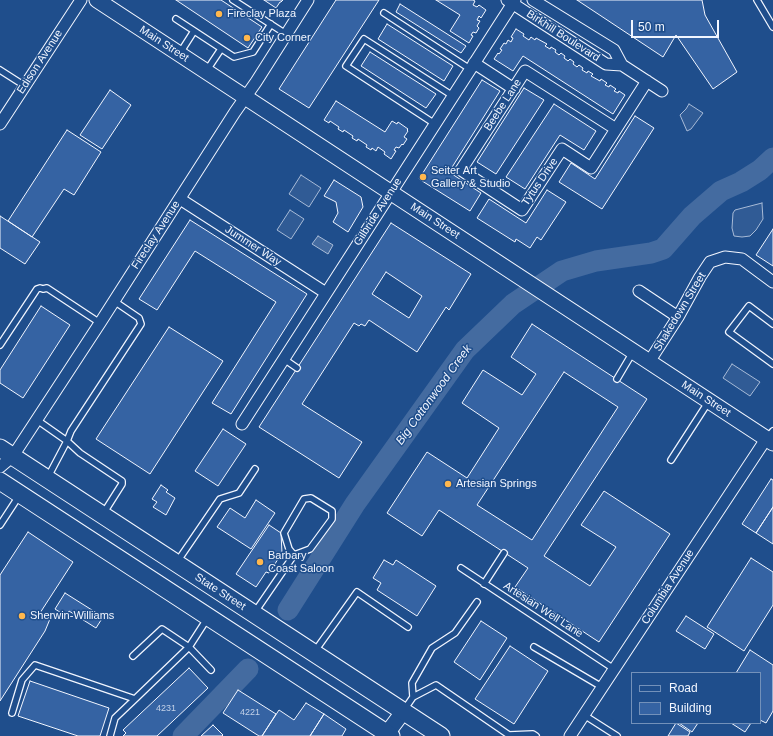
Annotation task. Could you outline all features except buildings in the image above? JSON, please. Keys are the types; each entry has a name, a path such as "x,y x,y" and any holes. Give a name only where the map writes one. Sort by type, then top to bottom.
{"main road":[{"name":"State Street","path":"7,452 102,516 441,736"},
{"path":"0,481 388,735"}],"street":[{"name":"Edison Avenue","path":"0,124 81,0"},
{"name":"Main Street","path":"97,0 633,352 709,401 771,438"},
{"name":"Birkhill Boulevard","path":"533,0 614,50 622,65 662,91"},
{"name":"Fireclay Avenue","path":"0,467 7,452 37,420 306,1"},
{"name":"Birkhill Boulevard","path":"511,1 606,64 622,65"},
{"name":"Gilbride Avenue","path":"242,424 453,96 511,1"},
{"path":"472,66 514,89"},
{"name":"Beebe Lane","path":"460,170 525,71 616,129"},
{"name":"Tytus Drive","path":"460,170 522,210 562,149 591,168 646,81"},
{"name":"Jummer Way","path":"180,199 326,293"},
{"name":"Shakedown Street","path":"649,362 710,262 725,257 742,259 773,282"},
{"path":"639,291 678,316"},
{"name":"Columbia Avenue","path":"570,736 771,438"},
{"path":"388,735 403,712"}],"lane":[{"path":"233,0 286,34"},
{"path":"757,0 773,27"},
{"path":"384,13 472,66"},
{"path":"176,19 234,57 253,52 271,24"},
{"path":"180,54 194,31"},
{"path":"435,124 346,66 364,39 453,96"},
{"path":"206,71 221,49"},
{"path":"0,70 25,86"},
{"path":"0,345 37,289 47,288 100,324"},
{"path":"46,479 71,431 141,324 140,318 114,301"},
{"path":"773,324 749,306 729,332 773,364"},
{"path":"617,379 633,352"},
{"path":"284,359 297,368"},
{"path":"671,460 709,401"},
{"path":"37,420 67,441 80,453 122,481 122,484 102,516"},
{"path":"176,564 220,499 239,493 255,469"},
{"path":"0,524 20,494"},
{"path":"254,614 294,555 310,548 332,519 332,511 311,498 304,499 284,533 289,549 294,555"},
{"path":"484,584 504,553"},
{"name":"Artesian Well Lane","path":"461,568 614,669"},
{"path":"314,653 357,592 408,627"},
{"path":"413,697 412,683 432,648 454,633 477,602"},
{"path":"110,736 115,718 189,647 209,617"},
{"path":"133,656 162,629 189,647 211,670"},
{"path":"534,647 602,687"},
{"path":"12,713 22,680 35,665 135,699"},
{"path":"403,712 413,697 436,685 509,735 534,734 536,736"},
{"path":"584,715 617,736"}],"shaded area":[{"path":"689,104 703,113 691,129 687,131 680,115"},
{"path":"301,175 321,188 309,207 289,194"},
{"path":"762,203 763,219 756,230 750,236 734,236 732,228 733,213 735,210"},
{"path":"290,210 304,219 291,239 277,230"},
{"path":"318,236 333,245 328,254 312,244"},
{"path":"732,364 760,382 750,396 723,378"}],"waterway":[{"name":"Big Cottonwood Creek","path":"288,610 355,504 465,350 513,304 562,271 596,261 651,253 663,249 692,216 721,191 741,182 760,170 773,158"},
{"name":"Big Cottonwood Creek","path":"183,736 248,669"}],"place":[{"name":"Fireclay Plaza","path":"219,14"},
{"name":"City Corner","path":"247,38"},
{"name":"Seiter Art Gallery & Studio","path":"423,177"},
{"name":"Artesian Springs","path":"448,484"},
{"name":"Barbary Coast Saloon","path":"260,562"},
{"name":"Sherwin-Williams","path":"22,616"}]}
